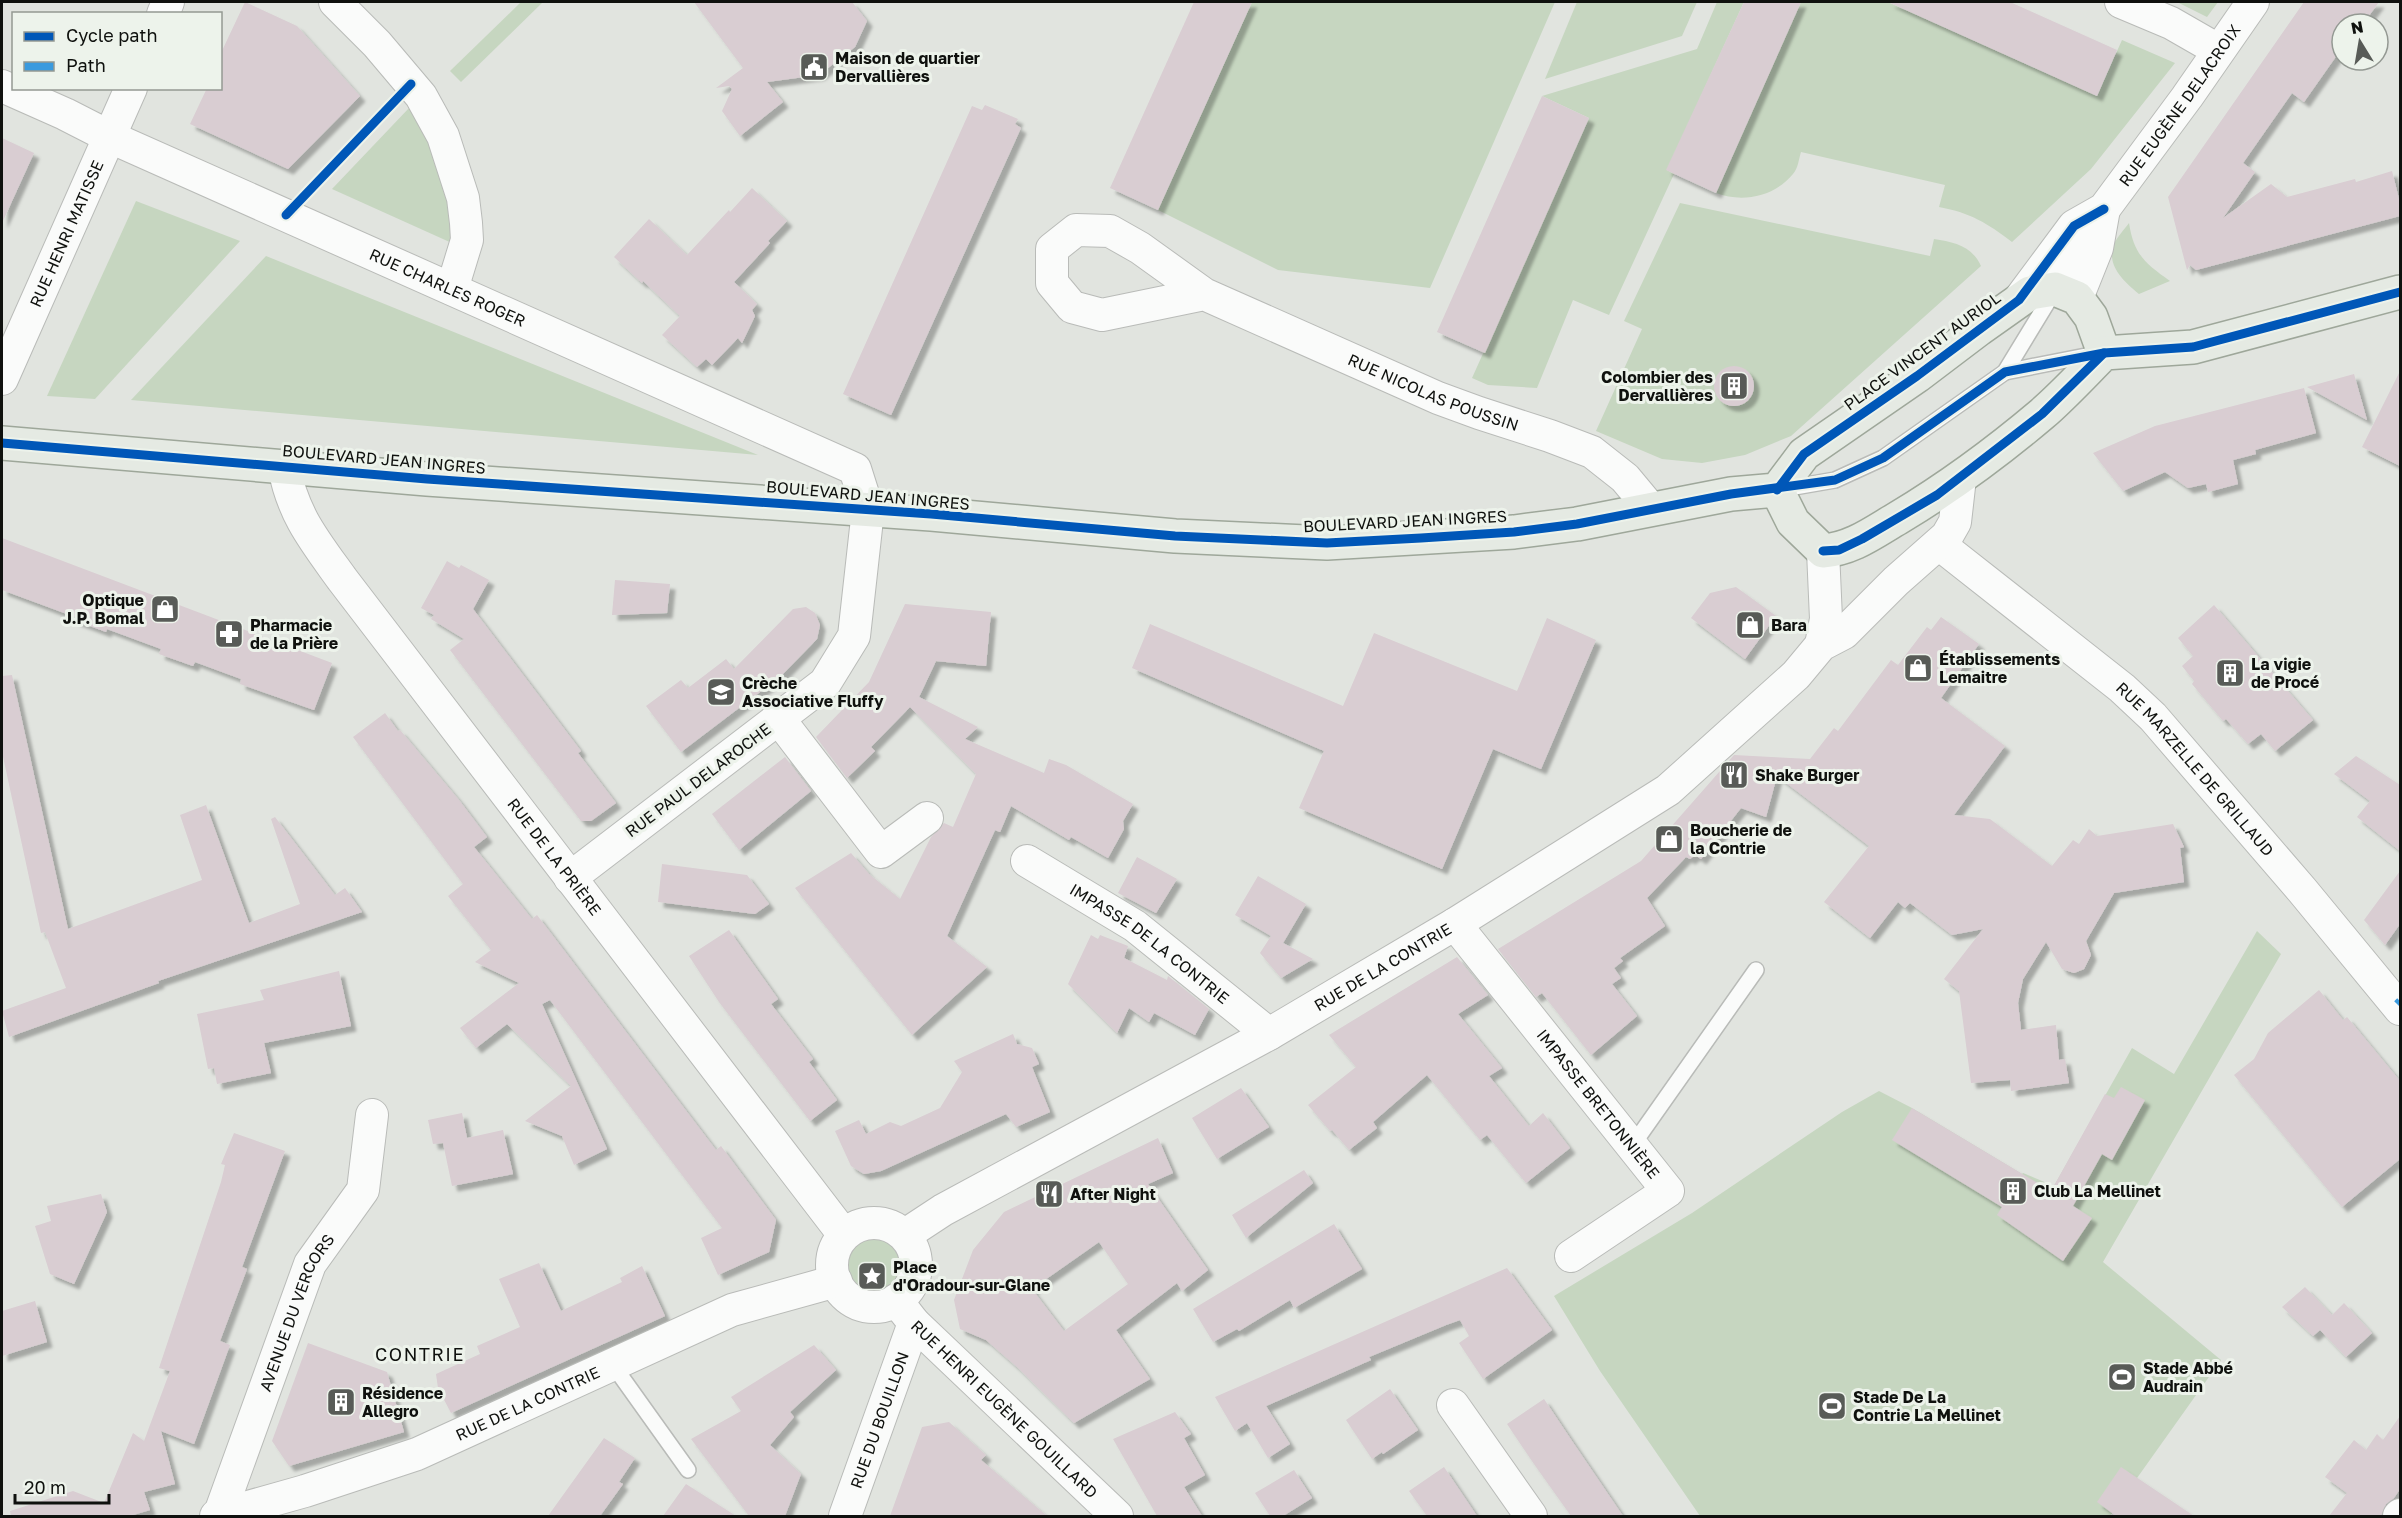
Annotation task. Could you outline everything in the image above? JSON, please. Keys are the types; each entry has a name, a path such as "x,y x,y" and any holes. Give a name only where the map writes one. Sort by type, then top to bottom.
{"main road":[{"path":"1777,490 1793,522 1824,551 1839,550 1937,495 1960,478 2042,414 2104,353 2193,347 2400,292"},
{"name":"PLACE VINCENT AURIOL","path":"1777,490 1804,454 1917,376 2019,300 2030,293 2066,294"},
{"path":"2066,294 2091,317 2104,353"},
{"name":"BOULEVARD JEAN INGRES","path":"2,443 1175,536 1327,543 1514,532 1577,524 1731,494 1777,490"}],"street":[{"path":"335,2 377,44 421,96 443,136 463,198 466,223 466,240 452,289"},
{"path":"2121,2 2171,23 2218,50"},
{"name":"RUE EUGÈNE DELACROIX","path":"2104,209 2253,2"},
{"name":"RUE CHARLES ROGER","path":"2,86 110,137 855,469 868,510"},
{"name":"RUE HENRI MATISSE","path":"2,379 130,90"},
{"path":"2066,294 2097,248 2104,209"},
{"name":"PLACE VINCENT AURIOL","path":"2019,300 2074,226 2104,209"},
{"name":"RUE NICOLAS POUSSIN","path":"1204,294 1438,398 1592,452 1625,478 1650,508"},
{"name":"RUE DE LA PRIÈRE","path":"284,466 296,510 311,536 844,1236"},
{"path":"1821,645 1844,633 1896,581 1948,553 1955,522 1960,478"},
{"name":"RUE PAUL DELAROCHE","path":"570,878 825,683 854,636 868,510"},
{"path":"1821,645 1826,619 1824,551"},
{"name":"RUE MARZELLE DE GRILLAUD","path":"1948,553 2122,688 2153,717 2302,890 2400,1009"},
{"name":"RUE DE LA CONTRIE","path":"905,1235 943,1210 1269,1034 1455,924 1668,790 1796,675 1821,645"},
{"path":"779,719 881,852 927,818"},
{"name":"IMPASSE DE LA CONTRIE","path":"1027,861 1135,926 1269,1034"},
{"name":"IMPASSE BRETONNIÈRE","path":"1455,924 1668,1191 1571,1256"},
{"name":"AVENUE DU VERCORS","path":"217,1516 310,1264 363,1190 372,1115"},
{"path":"871,1223 888,1225 905,1235 914,1251 916,1271 908,1291 905,1312 861,1305 845,1295 832,1269 836,1248 844,1236 858,1226 871,1223"},
{"name":"RUE DE LA CONTRIE","path":"217,1516 309,1504 732,1310 836,1281"},
{"name":"RUE DU BOUILLON","path":"846,1516 905,1312"},
{"name":"RUE HENRI EUGÈNE GOUILLARD","path":"905,1312 1117,1516"},
{"path":"1453,1405 1531,1516"}],"lane":[{"path":"1777,490 1835,480 1883,458 2005,372 2066,294"},
{"path":"2005,372 2104,353"},
{"path":"1632,1146 1756,970"},
{"path":"614,1365 688,1470"}],"green space":[{"path":"521,2 543,2 461,82 450,71"},
{"path":"1252,2 1555,2 1430,288 1278,270 1158,210"},
{"path":"1577,2 1697,2 1682,36 1545,79"},
{"path":"1717,2 1744,2 1667,170 1674,174 1609,315 1573,300 1537,388 1488,385 1472,378 1589,118 1542,96 1697,49"},
{"path":"1801,2 1888,2 2097,96 2122,40 2175,63 2091,169 2012,242 1978,220 1960,212 1939,207 1945,185 1801,152 1793,174 1777,188 1767,193 1736,197 1716,193"},
{"path":"2177,2 2218,2 2207,17"},
{"path":"410,107 432,141 446,178 454,244 332,189"},
{"path":"136,201 240,241 95,399 47,396"},
{"path":"1680,203 1930,256 1934,239 1949,242 1967,249 1981,266 1791,436 1745,455 1702,463 1662,459 1596,431 1642,329 1624,321"},
{"path":"2129,223 2134,243 2142,257 2170,281 2139,294 2119,274 2112,254 2114,244"},
{"path":"266,256 758,455 131,400"},
{"path":"2257,931 2281,954 2103,1262 2221,1360 2110,1516 1700,1516 1600,1371 1554,1296 1692,1213 1842,1112 1879,1091 1912,1108 2022,1174 2054,1186 2132,1048 2174,1074"},
{"path":"869,1238 879,1238 889,1242 897,1250 901,1265 897,1280 889,1288 879,1292 869,1292 859,1288 851,1280 847,1270 847,1260 851,1250 859,1242"}],"building":[{"path":"245,2 297,26 360,96 288,169 190,124 206,90 222,90 222,51"},
{"name":"Maison de quartier Dervallières","path":"694,2 852,2 867,21 855,47 819,75 767,82 783,102 740,136 722,111 732,89 729,86 716,88 743,68"},
{"path":"1194,2 1252,2 1158,210 1110,188"},
{"path":"1744,2 1801,2 1716,193 1666,170"},
{"path":"1888,2 2010,2 2117,50 2097,96"},
{"path":"2304,2 2379,2 2372,12 2330,12 2330,65 2304,102 2292,93 2243,163 2255,172 2223,218 2271,184 2287,197 2355,179 2356,182 2392,171 2400,203 2400,216 2196,270 2190,265 2187,270 2168,197"},
{"path":"1542,96 1589,118 1485,353 1437,332"},
{"path":"985,105 1018,119 1015,124 1021,128 891,415 843,394 972,106 982,110"},
{"path":"2,138 34,153 2,223"},
{"path":"752,188 787,221 734,282 757,304 752,310 755,316 742,343 738,338 712,365 706,359 697,367 662,335 680,316 614,257 649,219 687,255"},
{"name":"Colombier des Dervallières","path":"1734,366 1748,372 1754,386 1748,400 1734,406 1720,400 1714,386 1720,372"},
{"path":"2400,371 2400,466 2362,447"},
{"path":"2354,374 2367,420 2307,387"},
{"path":"2304,388 2316,433 2255,450 2256,454 2233,460 2238,484 2208,492 2206,484 2188,488 2165,472 2123,491 2093,453 2155,426"},
{"path":"2,538 332,663 314,710 240,684 241,679 195,662 193,666 159,654 161,649 107,629 106,632 74,620 75,617 2,590"},
{"path":"447,561 459,568 461,565 489,580 473,609 581,751 578,753 616,803 591,821 581,821 450,650 464,639 431,619 434,615 421,608"},
{"path":"615,580 670,584 667,613 612,615"},
{"path":"1736,587 1776,616 1745,659 1691,618 1710,593"},
{"path":"905,604 991,612 986,666 936,661 919,697 978,727 965,739 1044,773 1049,759 1066,765 1133,804 1123,821 1124,829 1108,858 1071,837 1069,840 1011,806 1000,832 995,830 947,936 987,967 912,1035 795,888 851,853 869,874 900,899 931,837 944,823 953,827 976,774 910,707 871,747 875,751 847,778 816,737 869,682"},
{"name":"La vigie de Procé","path":"2214,605 2313,720 2275,751 2261,734 2248,744 2226,719 2223,721 2192,684 2194,681 2182,666 2193,656 2178,638"},
{"path":"806,607 815,613 820,625 817,639 781,676 681,752 646,706 681,680 688,688 726,659 734,669 793,609"},
{"path":"1941,617 1979,644 1941,698 2005,746 1954,815 1990,819 2052,866 2073,840 2079,844 2089,829 2097,836 2173,824 2184,847 2180,848 2184,882 2114,893 2086,941 2091,955 2084,969 2074,973 2062,969 2046,942 2023,979 2018,1003 2021,1030 2056,1025 2059,1060 2065,1059 2069,1083 2011,1091 2010,1080 1971,1083 1959,991 1944,979 1983,929 1952,935 1910,903 1905,908 1898,902 1870,938 1824,902 1869,846 1777,776 1766,817 1741,808 1701,859 1695,855 1690,859 1686,857 1647,898 1665,926 1620,958 1623,961 1614,968 1621,978 1612,984 1637,1016 1591,1055 1542,993 1536,997 1498,949 1641,861 1734,755 1810,759 1834,728 1838,731 1891,660 1898,665 1927,627 1931,630"},
{"path":"1547,618 1596,640 1541,769 1493,749 1442,869 1299,808 1324,751 1132,668 1150,624 1343,706 1374,633 1517,691"},
{"path":"12,675 68,929 202,880 180,815 206,805 249,923 300,904 271,819 275,817 335,895 345,888 362,912 158,981 159,983 9,1037 2,1011 66,988 45,932 41,933 2,752 2,676"},
{"path":"385,713 459,800 487,837 474,847 532,919 537,915 716,1150 721,1146 776,1220 769,1252 718,1275 701,1238 722,1228 550,1000 542,1004 607,1149 574,1165 562,1136 525,1121 571,1086 507,1024 476,1048 460,1028 519,983 475,962 491,950 448,896 463,884 353,737"},
{"path":"2356,756 2400,785 2400,851 2357,817 2370,801 2334,774"},
{"path":"785,757 811,791 739,850 712,814"},
{"path":"1137,857 1177,879 1156,913 1118,893"},
{"path":"662,864 747,875 769,904 755,914 658,902"},
{"path":"2400,871 2400,924 2385,945 2364,920"},
{"path":"1258,876 1306,904 1283,943 1313,959 1281,978 1260,953 1271,936 1235,915"},
{"path":"729,930 778,999 771,1004 813,1059 809,1062 837,1100 810,1121 719,1002 689,956"},
{"path":"1091,935 1098,939 1100,935 1128,946 1124,958 1167,980 1168,976 1209,1009 1195,1035 1154,1013 1149,1022 1129,1008 1117,1033 1068,984"},
{"path":"1457,957 1488,995 1458,1014 1502,1068 1489,1076 1529,1126 1543,1113 1570,1148 1526,1183 1487,1135 1480,1140 1427,1075 1373,1122 1377,1128 1349,1150 1308,1105 1356,1067 1329,1035"},
{"path":"339,971 351,1026 264,1043 271,1073 217,1084 214,1068 208,1069 197,1014 264,1000 260,990"},
{"path":"2319,990 2343,1020 2347,1017 2400,1081 2400,1159 2342,1207 2234,1075 2254,1059 2268,1033"},
{"path":"1013,1034 1017,1044 1032,1048 1039,1064 1032,1067 1050,1112 1016,1127 1006,1114 881,1171 864,1174 851,1166 835,1131 859,1120 866,1134 890,1122 901,1126 940,1108 962,1072 954,1061"},
{"name":"Club La Mellinet","path":"2121,1087 2145,1100 2112,1160 2102,1154 2073,1206 2092,1218 2063,1261 1997,1215 2002,1207 1892,1140 1912,1108 2051,1191 2105,1094 2114,1098"},
{"path":"1241,1088 1269,1127 1217,1159 1192,1118"},
{"path":"462,1113 467,1138 503,1130 513,1174 452,1186 443,1143 433,1144 428,1120"},
{"path":"234,1133 285,1151 242,1267 247,1269 220,1341 230,1345 194,1444 161,1431 175,1484 144,1492 150,1510 134,1516 11,1516 10,1511 73,1491 104,1503 133,1433 144,1441 170,1371 159,1368 221,1182 225,1165 221,1164"},
{"path":"1158,1138 1173,1173 1148,1184 1208,1270 1182,1291 1177,1283 1116,1330 1150,1379 1074,1423 986,1340 960,1329 954,1300 973,1250 1004,1212","holes":["1099,1242 1128,1284 1064,1331 1032,1289"]},
{"path":"1304,1170 1313,1183 1246,1238 1232,1215"},
{"path":"101,1194 107,1212 74,1284 50,1274 35,1226 51,1221 47,1206"},
{"path":"1334,1224 1362,1269 1294,1308 1290,1300 1239,1331 1237,1329 1213,1342 1193,1309"},
{"path":"539,1263 561,1311 622,1282 620,1278 642,1266 665,1316 451,1413 438,1388 436,1374 480,1354 477,1346 520,1327 499,1279"},
{"path":"1507,1268 1552,1330 1483,1379 1459,1343 1469,1336 1460,1320 1446,1325 1369,1357 1371,1360 1266,1406 1290,1444 1268,1458 1247,1423 1235,1431 1215,1397"},
{"path":"2305,1287 2332,1315 2344,1303 2372,1333 2346,1357 2320,1330 2313,1336 2282,1307"},
{"path":"35,1301 47,1342 2,1356 2,1311"},
{"name":"Résidence Allegro","path":"308,1343 387,1372 404,1432 289,1466 272,1441"},
{"path":"814,1345 836,1370 790,1412 794,1417 770,1445 801,1474 785,1516 749,1516 691,1439 741,1411 731,1397"},
{"path":"1390,1389 1418,1430 1372,1459 1346,1420"},
{"path":"1544,1399 1623,1516 1571,1516 1534,1464 1507,1424"},
{"path":"1175,1412 1191,1434 1184,1438 1205,1475 1184,1487 1202,1516 1157,1516 1113,1439"},
{"path":"2400,1416 2400,1489 2394,1498 2386,1504 2381,1516 2329,1516 2347,1493 2325,1477 2354,1440 2366,1450 2377,1434 2383,1440"},
{"path":"949,1422 986,1455 981,1460 1047,1516 890,1516 922,1427"},
{"path":"604,1438 635,1458 619,1482 623,1484 600,1516 548,1516"},
{"path":"1444,1467 1477,1516 1427,1516 1409,1491"},
{"path":"2121,1467 2194,1516 2116,1516 2097,1502"},
{"path":"1294,1470 1312,1498 1283,1516 1270,1516 1255,1493"},
{"path":"686,1484 736,1516 663,1516"}],"marked path":[{"path":"2397,1004 2400,1001"}],"cycle path":[{"path":"286,215 411,84"},
{"path":"1777,490 1804,454 1917,376 2019,300 2074,226 2104,209"},
{"path":"2,443 427,479 931,514 1175,536 1327,543 1421,538 1514,532 1577,524 1731,494 1835,480 1883,458 2005,372 2104,353 2193,347 2400,292"},
{"path":"1823,551 1839,550 1862,539 1937,495 2042,414 2104,353"}],"place":[{"name":"Maison de quartier Dervallières","path":"814,67"},
{"name":"Colombier des Dervallières","path":"1734,386"},
{"name":"Optique J.P. Bomal","path":"165,609"},
{"name":"Bara","path":"1750,625"},
{"name":"Pharmacie de la Prière","path":"229,634"},
{"name":"Établissements Lemaitre","path":"1918,668"},
{"name":"La vigie de Procé","path":"2230,673"},
{"name":"Crèche Associative Fluffy","path":"721,692"},
{"name":"Shake Burger","path":"1734,775"},
{"name":"Boucherie de la Contrie","path":"1669,839"},
{"name":"Club La Mellinet","path":"2013,1191"},
{"name":"After Night","path":"1049,1194"},
{"name":"Place d'Oradour-sur-Glane","path":"872,1276"},
{"name":"Stade Abbé Audrain","path":"2122,1377"},
{"name":"Résidence Allegro","path":"341,1402"},
{"name":"Stade De La Contrie La Mellinet","path":"1832,1406"}],"district":[{"name":"CONTRIE","path":"420,1355"}]}
